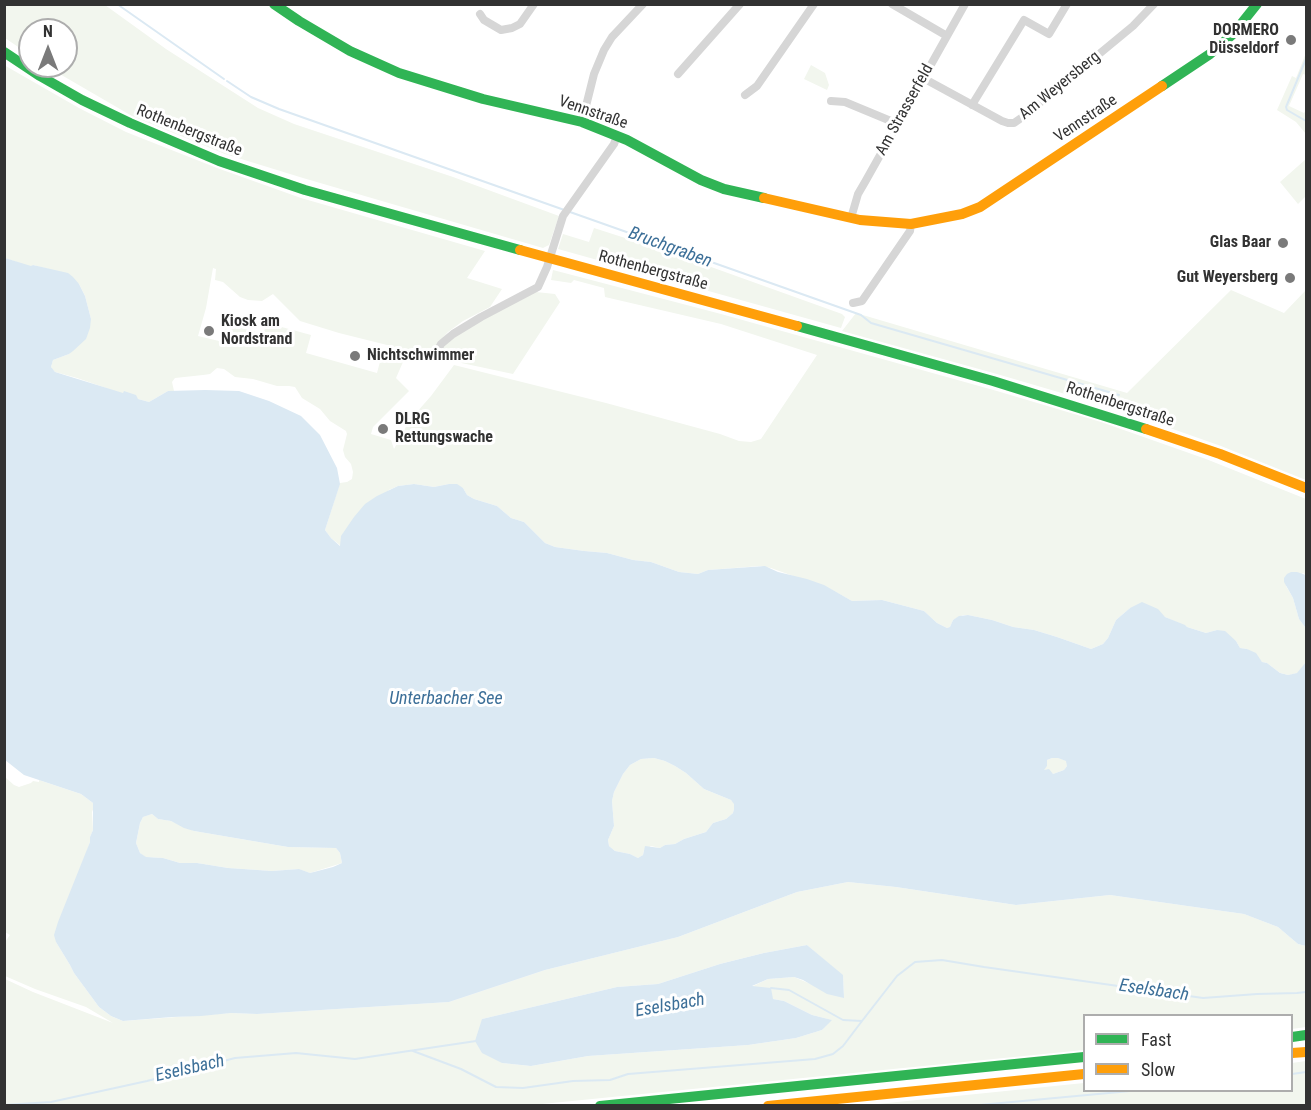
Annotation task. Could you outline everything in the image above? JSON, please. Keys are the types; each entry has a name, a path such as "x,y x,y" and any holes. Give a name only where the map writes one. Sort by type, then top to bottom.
{"main road":[{"name":"Vennstraße","path":"274,4 342,46 399,73 483,99 582,122 617,136 701,180 724,189 877,223 910,224 962,214 980,207 1210,54 1233,34 1257,4"},
{"name":"Rothenbergstraße","path":"4,52 82,100 140,128 219,161 316,193 993,381 1144,428 1220,454 1306,488"},
{"path":"600,1106 1083,1057"},
{"path":"768,1106 1083,1074"}],"street":[{"path":"480,14 484,20 501,30 512,28 520,24 534,4"},
{"path":"582,122 594,74 601,57 612,38 643,4"},
{"path":"678,74 740,4"},
{"path":"745,95 757,86 814,4"},
{"path":"892,4 947,36"},
{"name":"Am Strasserfeld","path":"851,218 858,194 965,4"},
{"path":"972,105 1024,20 1049,34 1067,4"},
{"name":"Am Weyersberg","path":"923,78 1008,123 1019,120 1133,26 1154,4"},
{"path":"831,101 845,102 898,124"},
{"path":"434,358 441,344 453,333 538,287 563,216 617,136"},
{"path":"853,303 862,301 910,231 910,224"}],"shaded area":[{"path":"4,5 105,5 166,49 258,108 294,124 453,177 559,216 549,245 543,248 225,154 132,116 67,78 78,78 78,18 18,18 18,47 5,38"},
{"path":"1306,53 1306,75 1303,74 1289,106 1304,113 1306,110 1306,134 1296,122 1277,110 1292,76 1296,78"},
{"path":"4,65 18,73 18,78 27,78 126,132 217,168 301,198 485,251 467,278 502,289 490,307 448,332 438,343 431,356 300,321 273,294 262,301 240,297 223,282 215,280 216,269 213,268 198,336 219,341 224,323 263,334 267,323 311,335 306,353 377,373 382,354 401,359 403,362 396,378 409,391 373,427 371,434 391,440 394,449 409,421 454,365 606,403 739,441 751,442 761,439 817,355 721,324 605,297 604,288 574,280 571,283 551,280 553,270 721,314 1101,422 1206,459 1306,499 1306,575 1303,573 1286,586 1293,598 1299,619 1305,627 1306,662 1298,673 1288,675 1280,673 1247,649 1240,648 1236,641 1217,630 1206,633 1163,616 1130,608 1116,620 1103,644 1091,649 1034,630 968,615 953,620 947,628 937,623 924,611 882,600 852,601 832,590 771,568 760,566 708,570 698,574 679,572 651,562 607,553 555,547 545,543 524,522 511,518 497,506 474,499 467,495 463,488 449,484 434,487 414,484 389,490 341,540 341,546 325,530 340,483 352,479 351,464 343,450 347,434 330,421 320,409 302,398 295,387 277,386 253,379 235,377 224,369 217,368 210,374 175,378 172,382 174,391 168,391 149,402 55,372 51,367 53,360 69,354 91,319 85,296 79,284 52,270 33,265 31,267 5,258"},
{"path":"811,65 825,73 829,85 827,90 804,79"},
{"path":"1306,159 1306,196 1298,204 1280,182"},
{"path":"594,228 675,254 842,314 845,317 841,328 558,249 563,234 589,242"},
{"path":"1231,290 1284,313 1306,290 1306,480 1221,446 1116,409 842,331 856,313 1127,393"},
{"path":"536,292 555,294 560,302 513,374 438,358 443,346 455,335"},
{"path":"654,758 675,766 704,789 731,800 734,803 734,809 726,819 713,823 706,832 660,848 651,846 644,850 643,855 638,858 615,851 609,846 608,840 614,826 612,801 623,774 630,765 641,759"},
{"path":"1052,758 1067,761 1067,766 1064,770 1053,774 1043,770 1047,766 1047,760"},
{"path":"5,777 19,787 33,781 39,782 39,780 81,794 93,803 93,830 90,842 56,942 74,973 99,1007 123,1021 449,1002 545,970 678,937 797,892 848,882 1016,905 1110,895 1244,914 1278,927 1298,944 1306,946 1306,1027 1293,1029 1293,1014 1083,1014 1083,1050 532,1105 5,1105 5,979 113,1023 86,1007 5,976 5,942 10,935 5,932","holes":["807,945 843,976 844,998 794,977 768,979 751,987 773,999 784,1001 812,1015 831,1020 822,1030 796,1038 748,1045 588,1056 531,1066 502,1063 482,1019 617,987 658,984 720,964"]},
{"path":"152,814 158,819 171,821 194,831 288,847 336,848 340,853 342,863 310,873 298,869 272,871 228,868 145,857 140,853 136,843 143,817"},
{"path":"1306,1061 1306,1105 868,1105 1083,1083 1083,1092 1293,1092 1293,1063"}],"water":[{"name":"Unterbacher See","path":"5,258 68,273 79,284 85,296 91,319 86,339 69,354 53,360 51,367 55,372 123,393 124,391 149,402 168,391 239,391 269,401 301,416 320,435 337,468 340,484 325,530 340,546 341,536 354,517 365,504 377,496 398,486 414,484 434,487 457,484 474,499 497,506 511,518 524,522 545,543 555,547 607,553 651,562 679,572 698,574 708,570 765,566 824,585 852,601 882,600 924,611 937,623 947,628 959,616 968,615 1034,630 1091,649 1103,644 1116,620 1130,608 1142,602 1158,609 1165,617 1187,627 1206,633 1217,630 1225,631 1240,648 1256,653 1262,662 1280,673 1288,675 1297,673 1306,662 1306,946 1298,944 1278,927 1244,914 1110,895 1016,905 848,882 797,892 678,937 545,970 449,1002 123,1021 99,1007 74,973 54,935 90,842 93,830 93,803 81,794 24,775 5,760","holes":["654,758 675,766 704,789 731,800 734,804 733,813 726,819 713,823 706,832 675,844 660,848 645,846 643,855 638,858 615,851 609,846 608,840 614,826 612,801 614,792 630,765 641,759","1052,758 1066,761 1067,766 1064,770 1053,774 1049,769 1044,770 1047,760","152,814 158,819 171,821 194,831 288,847 336,848 340,853 342,863 310,873 299,869 272,871 228,868 146,857 140,853 136,843 143,817"]},
{"path":"1291,572 1306,575 1306,637 1305,627 1299,619 1293,598 1284,582 1284,578"},
{"path":"807,945 843,975 844,998 827,994 794,977 768,979 752,986 771,988 773,999 784,1001 812,1015 832,1020 822,1030 796,1038 748,1045 588,1056 531,1066 502,1063 482,1053 475,1041 482,1019 617,987 658,984 720,964"}],"waterway":[{"name":"Bruchgraben","path":"117,4 224,79"},
{"path":"1306,59 1286,107 1287,110 1306,121"},
{"name":"Bruchgraben","path":"227,81 251,97 279,109 861,315 871,323 1119,395"},
{"name":"Eselsbach","path":"771,988 789,990 843,1020 862,1021 897,976 915,962 942,960 1203,998 1306,992"},
{"path":"413,1051 461,1069 496,1087 523,1088 573,1081 610,1080 628,1074 815,1059 833,1054 843,1046 862,1021"},
{"name":"Eselsbach","path":"4,1105 51,1102 147,1081 235,1058 296,1053 355,1059 476,1041"},
{"path":"1293,1074 1306,1072"},
{"path":"969,1106 1120,1092"}],"traffic: fast":[{"path":"274,4 350,51 399,73 483,99 582,122 627,140 701,180 724,189 764,198"},
{"path":"1162,86 1210,54 1233,34 1257,4"},
{"path":"4,52 82,100 219,161 305,190 520,250"},
{"path":"797,326 993,381 1146,429"},
{"path":"1293,1037 1306,1035"},
{"path":"600,1106 1083,1057"}],"traffic: slow":[{"path":"764,198 860,220 911,224 962,214 980,207 1162,86"},
{"path":"520,250 797,326"},
{"path":"1146,429 1220,454 1306,488"},
{"path":"1293,1053 1306,1052"},
{"path":"768,1106 1083,1074"}],"place":[{"name":"DORMERO Düsseldorf","path":"1291,40"},
{"name":"Glas Baar","path":"1283,243"},
{"name":"Gut Weyersberg","path":"1290,278"},
{"name":"Kiosk am Nordstrand","path":"209,331"},
{"name":"Nichtschwimmer","path":"355,356"},
{"name":"DLRG Rettungswache","path":"383,429"}]}
